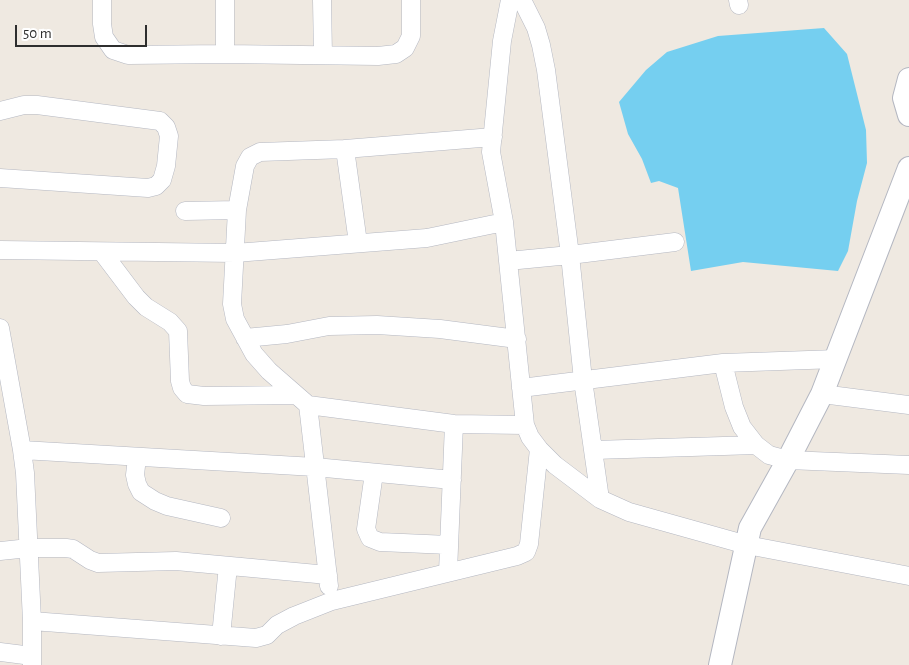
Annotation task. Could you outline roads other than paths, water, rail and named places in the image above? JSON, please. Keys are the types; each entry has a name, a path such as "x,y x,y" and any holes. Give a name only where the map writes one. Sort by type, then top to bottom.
{"street":[{"path":"102,0 104,37 113,50 128,55 378,56 396,54 405,48 411,36 411,0"},
{"path":"225,0 225,54"},
{"path":"322,0 323,55"},
{"path":"510,0 502,41 492,152 504,222 525,425 538,450 600,499 629,512 746,544 909,576"},
{"path":"522,0 542,44 570,256 583,380 600,499"},
{"path":"0,111 37,105 160,121 166,127 169,136 166,166 162,180 156,186 148,188 0,178"},
{"path":"332,600 315,467 302,400 269,371 254,354 235,319 232,304 237,210 245,166 250,157 260,152 345,149 493,137"},
{"path":"345,149 358,243"},
{"path":"720,665 750,528 822,394 905,190 909,168"},
{"path":"185,211 237,210"},
{"path":"0,250 235,253 427,238 504,222"},
{"path":"508,261 570,256 675,242"},
{"path":"102,252 136,297 146,307 170,322 178,331 180,380 182,388 187,394 302,400 454,424 525,425"},
{"path":"245,338 287,334 328,326 377,325 440,329 517,339"},
{"path":"0,328 22,450 29,548 32,660 0,652"},
{"path":"522,388 723,363 837,359"},
{"path":"723,363 734,407 742,427 756,445 769,455 788,460 909,465"},
{"path":"822,394 909,405"},
{"path":"448,572 454,424"},
{"path":"594,450 756,445"},
{"path":"22,450 315,467 452,480"},
{"path":"32,621 246,639 256,638 267,635 277,625 294,616 332,600 516,556 526,552 529,544 538,450"},
{"path":"138,457 135,475 141,492 161,504 222,518"},
{"path":"374,473 366,529 370,538 380,542 449,545"},
{"path":"0,551 29,548 73,549 98,563 176,561 328,575"},
{"path":"221,636 228,566"}],"water":[{"path":"824,28 847,54 866,130 867,163 857,201 848,251 838,271 743,262 691,271 678,188 659,181 651,183 642,159 628,134 619,102 646,70 667,52 718,36"}]}
